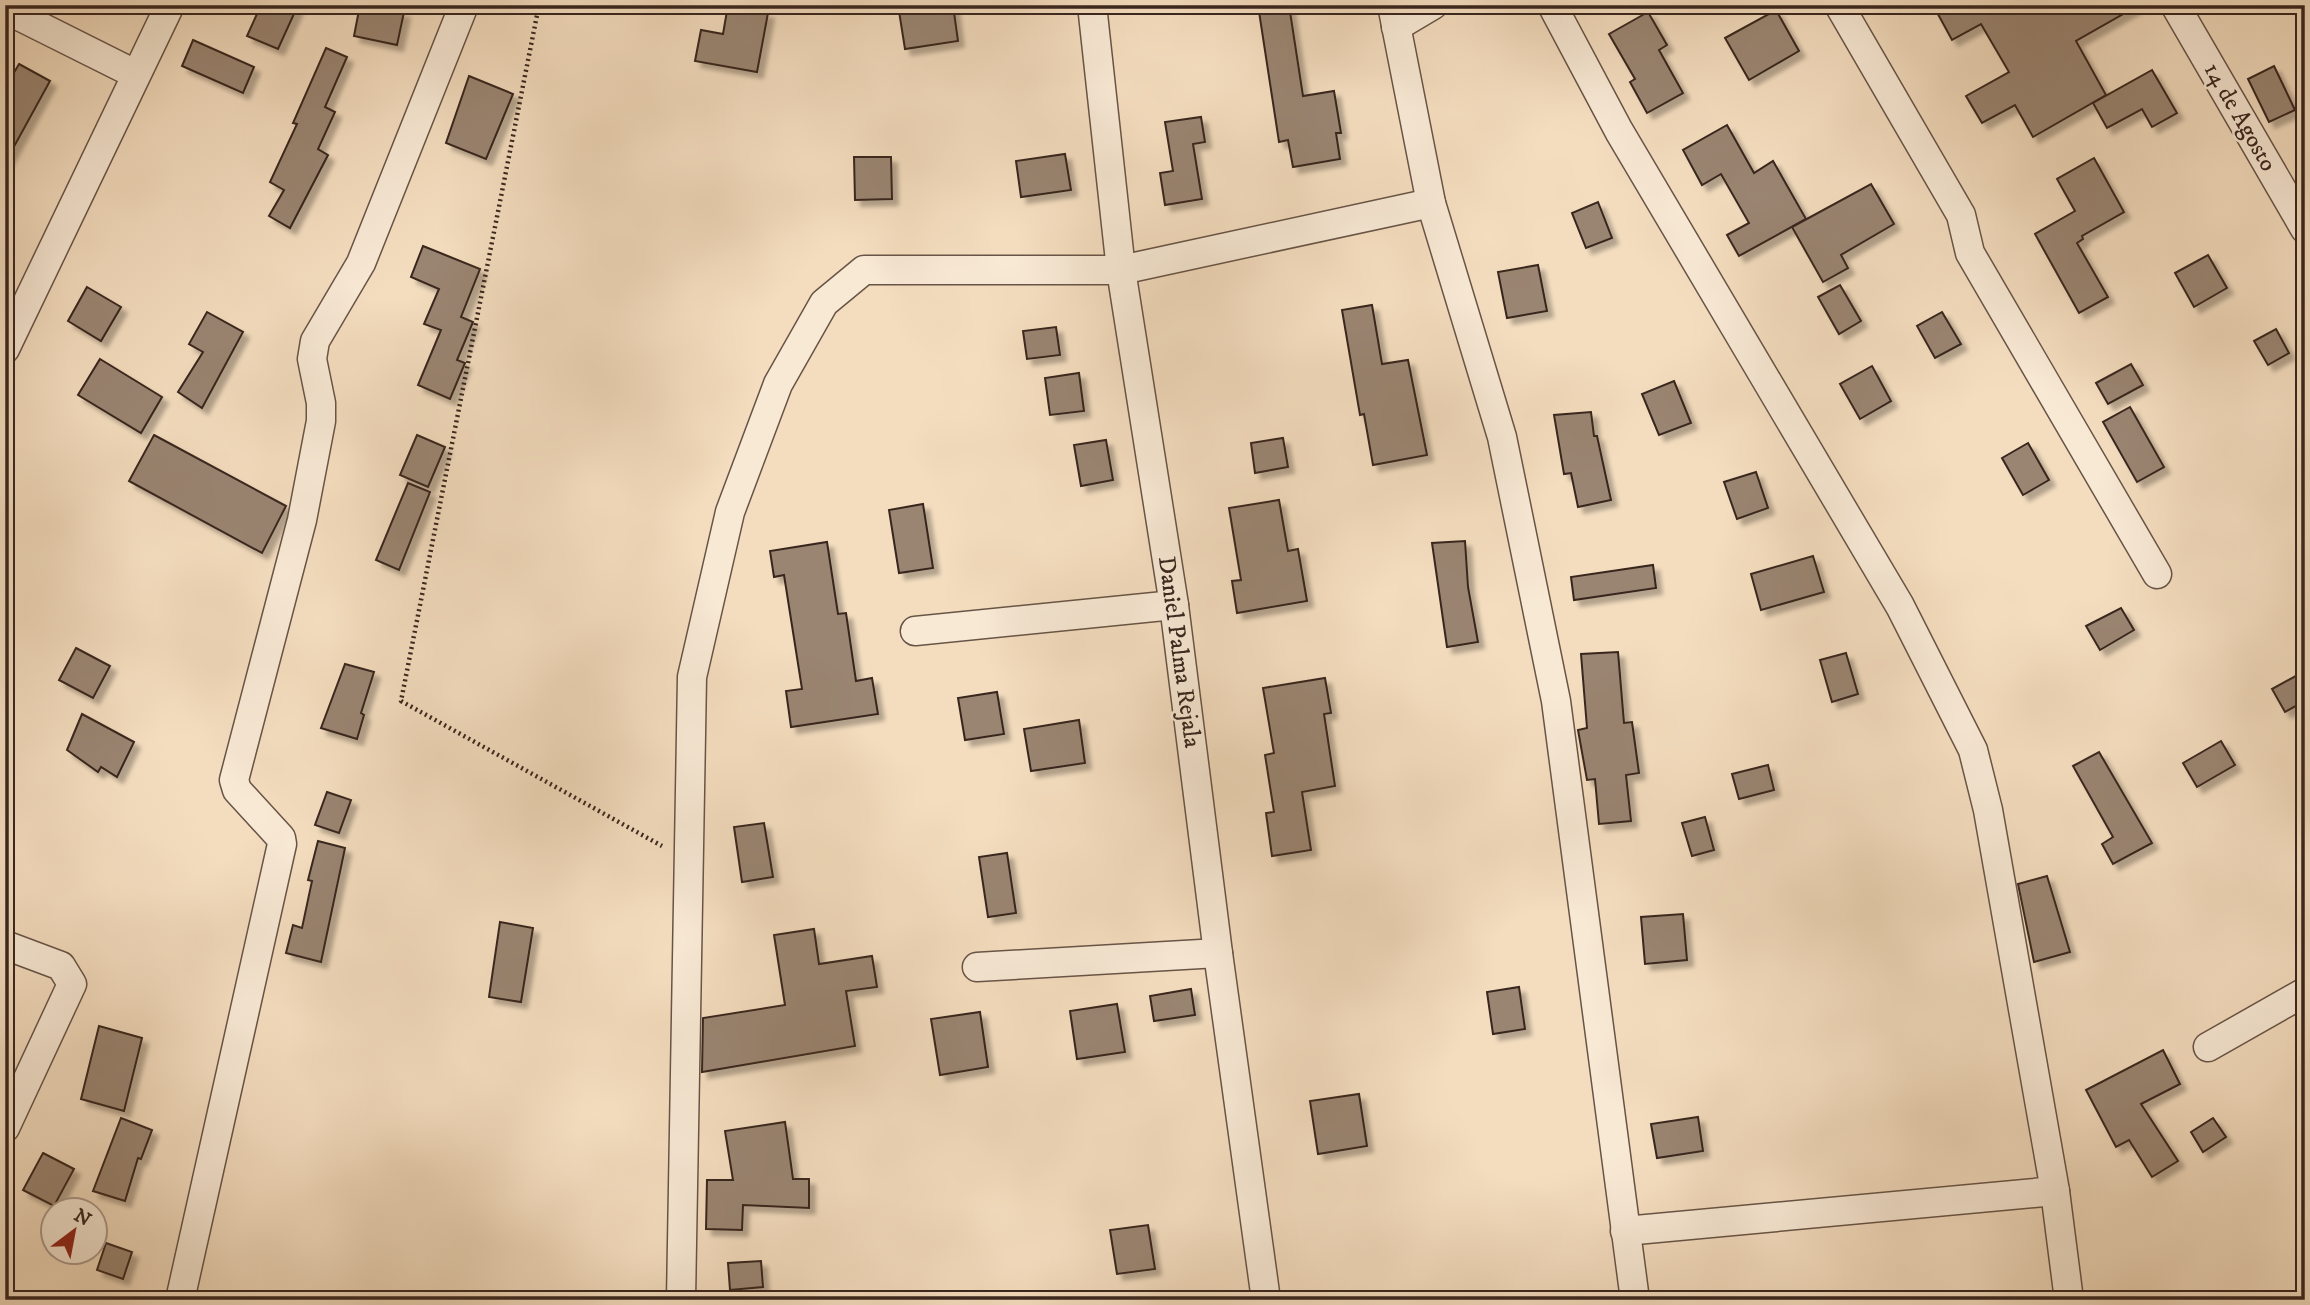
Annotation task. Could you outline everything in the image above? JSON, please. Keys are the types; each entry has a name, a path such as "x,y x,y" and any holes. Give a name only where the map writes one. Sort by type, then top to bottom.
{"street":[{"path":"5,349 170,5"},
{"path":"180,1300 282,844 281,838 237,790 234,780 307,495 321,421 321,403 312,359 315,341 360,263 464,5"},
{"name":"Daniel Palma Rejala","path":"1092,5 1121,270 1174,605 1266,1300"},
{"path":"1433,5 1394,16 1431,203 1502,437 1556,701 1635,1300"},
{"path":"1552,5 1619,131 1867,546 1973,750 1988,810 2054,1191 2069,1300"},
{"path":"1839,5 1961,215 1970,253 2157,574"},
{"name":"14 de Agosto","path":"2175,5 2305,229"},
{"path":"5,9 135,74"},
{"path":"681,1300 692,677 730,512 778,384 824,303 864,270 1121,270 1431,203"},
{"path":"915,631 1174,605"},
{"path":"5,945 61,966 72,984 5,1128"},
{"path":"977,967 1218,953"},
{"path":"2208,1047 2305,992"},
{"path":"1625,1231 2054,1191"}],"path":[{"path":"539,5 401,701 687,859"}],"building":[{"path":"261,5 298,5 278,49 247,36"},
{"path":"360,5 404,12 397,45 354,36"},
{"path":"728,5 768,13 757,72 695,61 701,30 723,34"},
{"path":"898,5 953,5 958,41 905,49"},
{"path":"1258,5 1289,5 1303,96 1334,91 1341,133 1336,133 1340,159 1293,167 1288,140 1279,142"},
{"path":"1933,5 2139,5 2076,41 2106,95 2033,137 2015,105 1982,123 1966,96 2009,72 1981,24 1952,40"},
{"path":"1776,10 1799,51 1749,80 1725,38"},
{"path":"1648,12 1667,45 1659,50 1683,93 1647,113 1630,82 1635,79 1609,34"},
{"path":"193,40 254,67 243,93 182,66"},
{"path":"326,48 347,57 325,107 335,112 318,149 328,155 290,228 269,216 284,190 270,182 297,124 293,123"},
{"path":"19,64 50,81 5,163 5,88"},
{"path":"2274,66 2295,110 2269,122 2248,79"},
{"path":"2152,70 2177,113 2152,127 2142,109 2107,128 2093,103"},
{"path":"469,76 513,94 486,159 446,143"},
{"path":"1201,117 1205,142 1193,144 1202,199 1165,205 1160,173 1173,171 1165,122"},
{"path":"1727,125 1754,173 1773,161 1806,219 1739,256 1727,235 1749,223 1721,174 1702,185 1683,150"},
{"path":"1065,154 1071,190 1021,197 1016,161"},
{"path":"854,157 891,157 892,199 855,200"},
{"path":"2094,158 2124,212 2082,236 2083,239 2077,243 2108,297 2079,313 2035,234 2075,211 2057,179"},
{"path":"1871,184 1894,224 1841,255 1848,268 1823,282 1792,227"},
{"path":"1598,202 1612,238 1586,248 1572,213"},
{"path":"423,246 480,269 461,317 473,322 457,360 465,363 450,399 418,385 441,330 424,324 439,289 411,277"},
{"path":"2208,255 2227,288 2194,307 2175,273"},
{"path":"1538,265 1547,311 1507,318 1498,272"},
{"path":"1840,285 1861,321 1839,334 1818,297"},
{"path":"87,287 121,307 101,341 68,321"},
{"path":"1372,305 1382,364 1408,360 1427,455 1373,465 1364,414 1360,415 1342,310"},
{"path":"207,312 243,332 202,408 178,392 203,352 189,344"},
{"path":"1942,312 1961,344 1935,358 1917,326"},
{"path":"1056,327 1060,355 1027,359 1023,331"},
{"path":"2276,329 2289,353 2268,365 2254,341"},
{"path":"100,359 162,397 141,433 78,395"},
{"path":"2131,364 2143,385 2108,404 2096,383"},
{"path":"1872,366 1891,401 1860,419 1840,384"},
{"path":"1079,373 1084,411 1050,415 1045,378"},
{"path":"1674,381 1691,423 1659,435 1642,394"},
{"path":"2130,407 2164,467 2137,482 2103,422"},
{"path":"1591,412 1594,436 1597,436 1611,500 1578,507 1571,473 1564,474 1554,415"},
{"path":"154,435 286,506 262,553 129,481"},
{"path":"417,435 445,447 428,487 400,475"},
{"path":"1283,438 1288,467 1255,473 1251,443"},
{"path":"1106,440 1113,480 1081,486 1074,445"},
{"path":"2028,443 2049,480 2023,495 2002,458"},
{"path":"1756,472 1768,508 1737,519 1724,482"},
{"path":"408,483 430,492 399,570 376,560"},
{"path":"1279,500 1288,551 1298,549 1307,601 1237,613 1232,581 1241,580 1229,508"},
{"path":"923,504 933,568 899,573 889,510"},
{"path":"1465,541 1468,587 1478,642 1447,647 1432,543"},
{"path":"827,542 838,614 846,613 856,681 872,678 878,714 791,727 786,691 802,689 784,575 774,577 770,551"},
{"path":"1813,556 1824,592 1761,610 1751,574"},
{"path":"1653,565 1656,588 1574,600 1571,577"},
{"path":"2121,608 2134,630 2100,650 2086,626"},
{"path":"76,648 110,666 93,698 59,680"},
{"path":"1618,652 1624,723 1632,722 1639,773 1626,775 1631,821 1599,824 1595,779 1587,780 1578,730 1587,728 1581,654"},
{"path":"1846,653 1858,694 1832,702 1820,660"},
{"path":"345,664 374,672 361,713 364,715 357,739 321,728"},
{"path":"2305,671 2305,701 2285,712 2272,689"},
{"path":"1325,678 1331,713 1324,714 1335,786 1302,792 1311,850 1272,856 1266,813 1274,812 1265,755 1274,753 1263,688"},
{"path":"997,692 1004,734 965,740 958,698"},
{"path":"82,714 134,742 117,777 101,767 98,772 67,750"},
{"path":"1079,720 1085,763 1031,771 1024,729"},
{"path":"2221,741 2235,765 2197,787 2183,763"},
{"path":"2099,752 2152,843 2113,864 2102,844 2113,837 2073,766"},
{"path":"1768,765 1774,790 1739,799 1732,774"},
{"path":"327,792 351,800 339,833 315,825"},
{"path":"1705,817 1714,850 1692,856 1682,823"},
{"path":"764,823 773,877 742,882 734,827"},
{"path":"318,841 345,848 321,962 286,953 293,925 302,928 312,881 308,880"},
{"path":"1007,853 1016,913 988,917 979,857"},
{"path":"2047,876 2070,952 2034,962 2018,884"},
{"path":"1683,914 1687,960 1645,964 1641,917"},
{"path":"500,922 533,928 521,1002 489,997"},
{"path":"814,929 819,964 872,956 877,987 846,991 855,1046 702,1072 703,1018 785,1005 774,935"},
{"path":"1519,987 1525,1029 1493,1034 1487,992"},
{"path":"1191,989 1195,1015 1154,1021 1150,996"},
{"path":"1117,1004 1125,1052 1077,1059 1070,1011"},
{"path":"980,1012 988,1067 940,1075 931,1019"},
{"path":"99,1026 142,1038 124,1111 81,1099"},
{"path":"2163,1050 2180,1084 2141,1104 2178,1161 2152,1177 2129,1140 2116,1147 2086,1090"},
{"path":"1359,1094 1367,1146 1318,1154 1310,1101"},
{"path":"1698,1117 1703,1151 1657,1158 1651,1124"},
{"path":"121,1118 152,1130 141,1159 138,1158 125,1201 93,1191"},
{"path":"2213,1118 2226,1137 2203,1152 2191,1132"},
{"path":"785,1122 793,1179 809,1179 809,1208 743,1205 742,1230 706,1229 707,1180 733,1180 725,1131"},
{"path":"43,1153 74,1169 59,1196 38,1198 23,1190"},
{"path":"1148,1225 1155,1269 1117,1274 1110,1230"},
{"path":"108,1244 132,1252 123,1279 97,1270 98,1266 108,1266"},
{"path":"761,1261 763,1287 730,1290 728,1263"}]}
